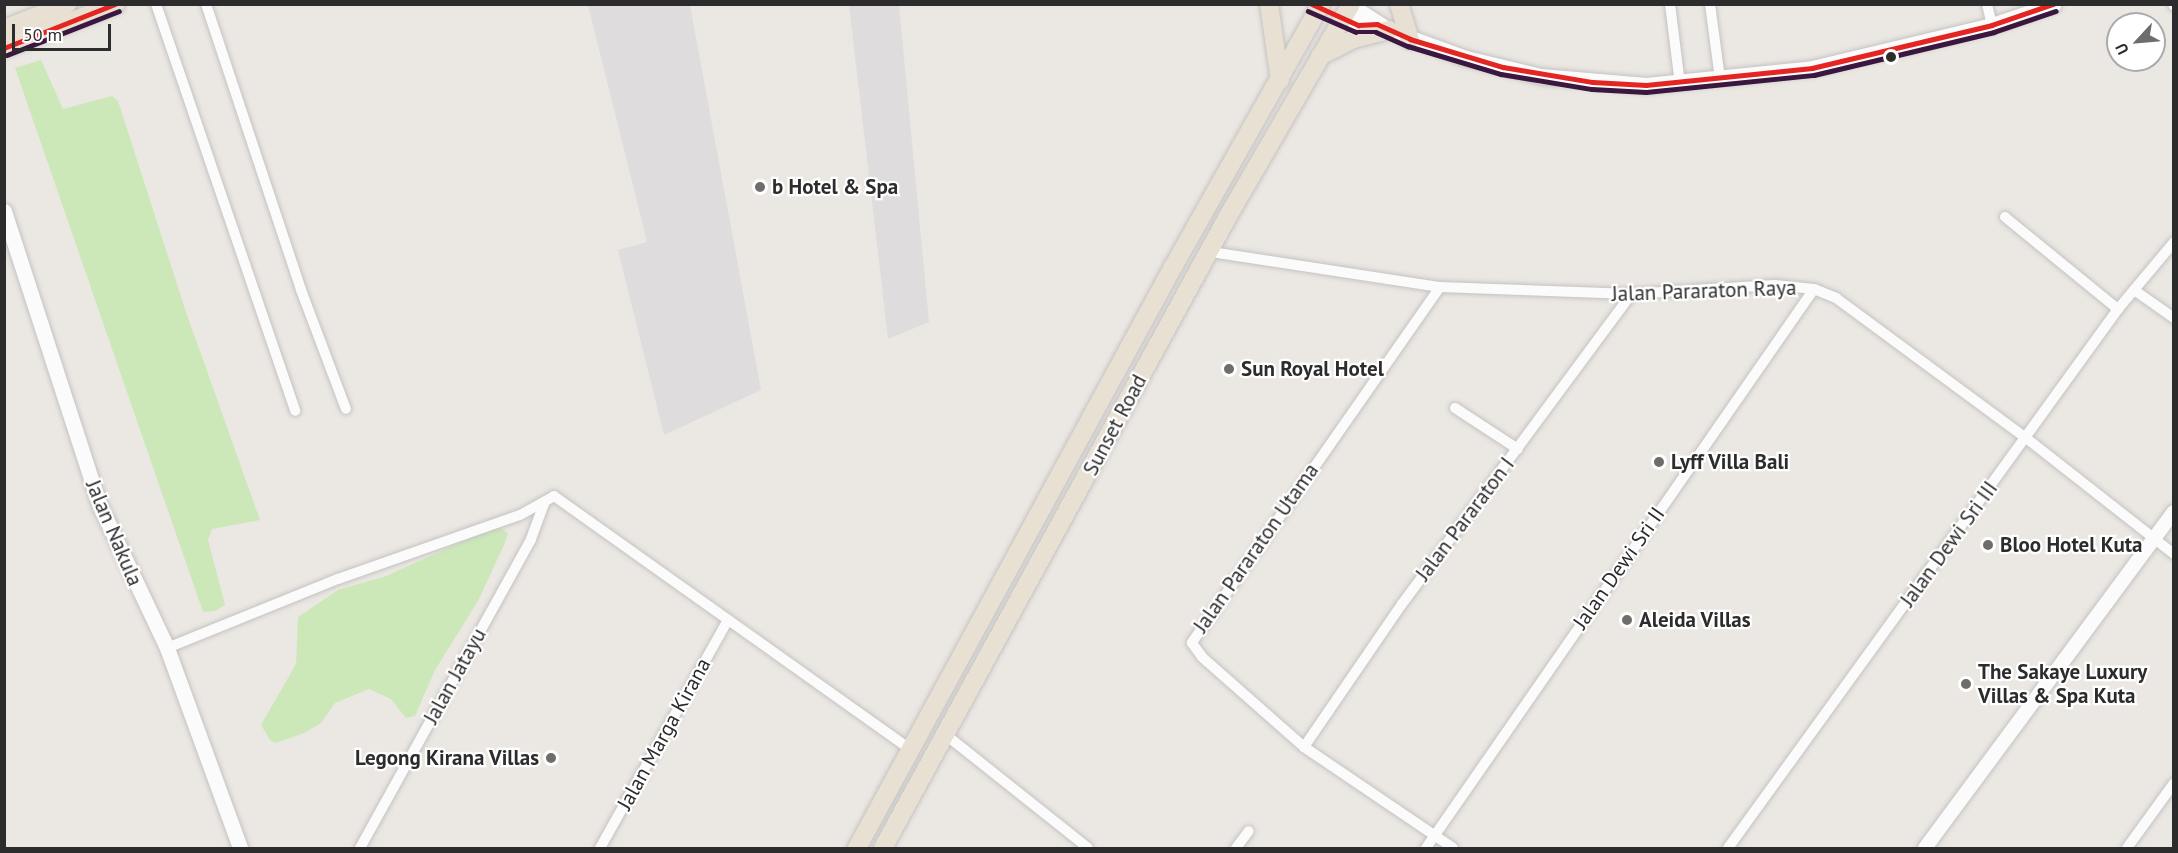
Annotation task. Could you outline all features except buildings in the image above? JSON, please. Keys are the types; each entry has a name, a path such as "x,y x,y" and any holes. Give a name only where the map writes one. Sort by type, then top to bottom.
{"highway":[{"path":"4,29 67,4"},
{"path":"4,48 116,4"},
{"path":"1269,4 1280,80"},
{"path":"1399,4 1410,39"},
{"path":"1317,6 1348,8"},
{"name":"Sunset Road","path":"857,849 1173,267 1280,80 1317,6"},
{"name":"Sunset Road","path":"883,849 1211,252 1348,8"},
{"path":"1320,56 1383,27"}],"main road":[{"path":"1348,8 1358,25 1383,27 1466,58 1541,75 1619,84 1680,84 1812,68 1992,25 2054,4"},
{"name":"Jalan Nakula","path":"4,211 100,506 167,648 240,849"}],"street":[{"path":"156,4 295,411"},
{"path":"206,4 301,290 346,409"},
{"path":"1670,4 1680,84"},
{"path":"1710,4 1720,79"},
{"path":"1986,4 1992,25"},
{"path":"2005,217 2118,309"},
{"name":"Jalan Dewi Sri III","path":"1728,849 2118,309 2174,242"},
{"name":"Jalan Pararaton Raya","path":"1211,252 1440,287 1631,294 1774,285 1814,289 1836,298 2026,438 2174,554"},
{"name":"Jalan Pararaton Utama","path":"1435,835 1304,747 1196,651 1193,636 1440,287"},
{"name":"Jalan Dewi Sri II","path":"1426,849 1814,289"},
{"path":"2134,290 2174,318"},
{"name":"Jalan Pararaton I","path":"1304,747 1402,604 1631,294"},
{"path":"1455,408 1518,449"},
{"path":"167,648 338,579 520,515 554,496 912,750"},
{"name":"Jalan Jatayu","path":"360,849 531,539 545,501"},
{"path":"1925,849 2174,512"},
{"name":"Jalan Marga Kirana","path":"600,849 728,620"},
{"path":"946,735 1088,849"},
{"path":"2127,849 2174,783"},
{"path":"1236,849 1249,831"},
{"path":"1435,835 1454,849"}],"shaded area":[{"path":"588,5 690,5 761,390 664,435 618,250 647,242"},
{"path":"849,5 899,5 929,322 888,339"}],"green space":[{"path":"41,60 63,109 112,96 118,101 186,312 260,520 212,529 208,540 225,605 215,611 203,612 15,68"},
{"path":"497,526 508,533 504,545 478,601 435,670 415,716 406,718 391,699 369,689 335,703 321,723 304,733 276,743 270,740 261,725 296,664 298,617 338,590 386,576"}],"transit line":[{"path":"4,48 115,4"},
{"path":"1312,4 1358,25 1377,24 1410,39 1503,67 1593,82 1646,85 1812,68 1992,25 2053,4"},
{"path":"7,55 119,11"},
{"path":"1308,11 1356,32 1376,32 1408,46 1501,74 1592,89 1646,92 1814,75 1994,32 2056,11"}],"place":[{"name":"b Hotel & Spa","path":"760,187"},
{"name":"Sun Royal Hotel","path":"1229,369"},
{"name":"Lyff Villa Bali","path":"1659,462"},
{"name":"Bloo Hotel Kuta","path":"1988,545"},
{"name":"Aleida Villas","path":"1627,620"},
{"name":"The Sakaye Luxury Villas & Spa Kuta","path":"1966,684"},
{"name":"Legong Kirana Villas","path":"551,758"}]}
